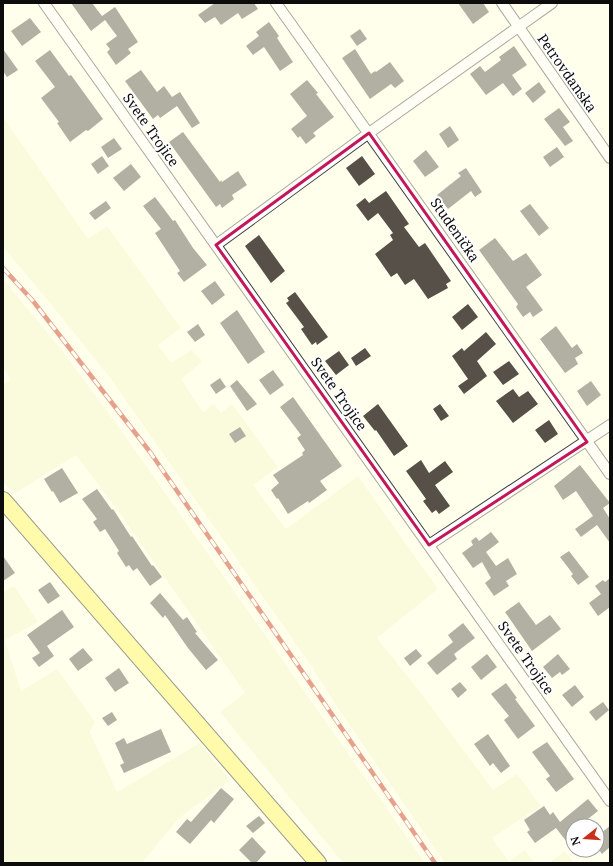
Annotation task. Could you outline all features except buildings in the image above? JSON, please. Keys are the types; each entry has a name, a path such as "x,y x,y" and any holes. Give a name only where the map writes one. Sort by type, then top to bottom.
{"main road":[{"path":"3,500 318,863"}],"street":[{"name":"Svete Trojice","path":"44,3 610,801"},
{"name":"Studenička","path":"276,3 610,474"},
{"name":"Petrovdanska","path":"502,3 610,158"},
{"path":"216,245 369,133 552,3"},
{"path":"429,545 587,442 610,425"}],"highlighted area":[{"path":"369,133 587,442 429,545 216,245"}],"green space":[{"path":"3,117 88,239 107,226 181,328 158,345 171,363 192,350 202,362 181,379 203,412 214,404 221,413 232,404 278,467 253,485 286,529 358,476 438,589 377,638 420,692 493,790 517,774 541,806 492,838 509,862 525,850 534,863 445,863 337,707 312,667 111,379 3,247"},
{"path":"3,279 61,349 123,433 425,863 343,863 220,712 245,693 117,509 76,455 14,494 3,482 3,384 11,380 3,367"},
{"path":"14,586 38,622 5,640 21,691 57,669 95,722 90,732 117,792 200,743 230,780 178,819 142,863 3,863 3,592"},
{"path":"565,851 565,858 570,858 574,863 549,863"}],"railway":[{"path":"3,268 33,301 150,452 435,863"}]}
